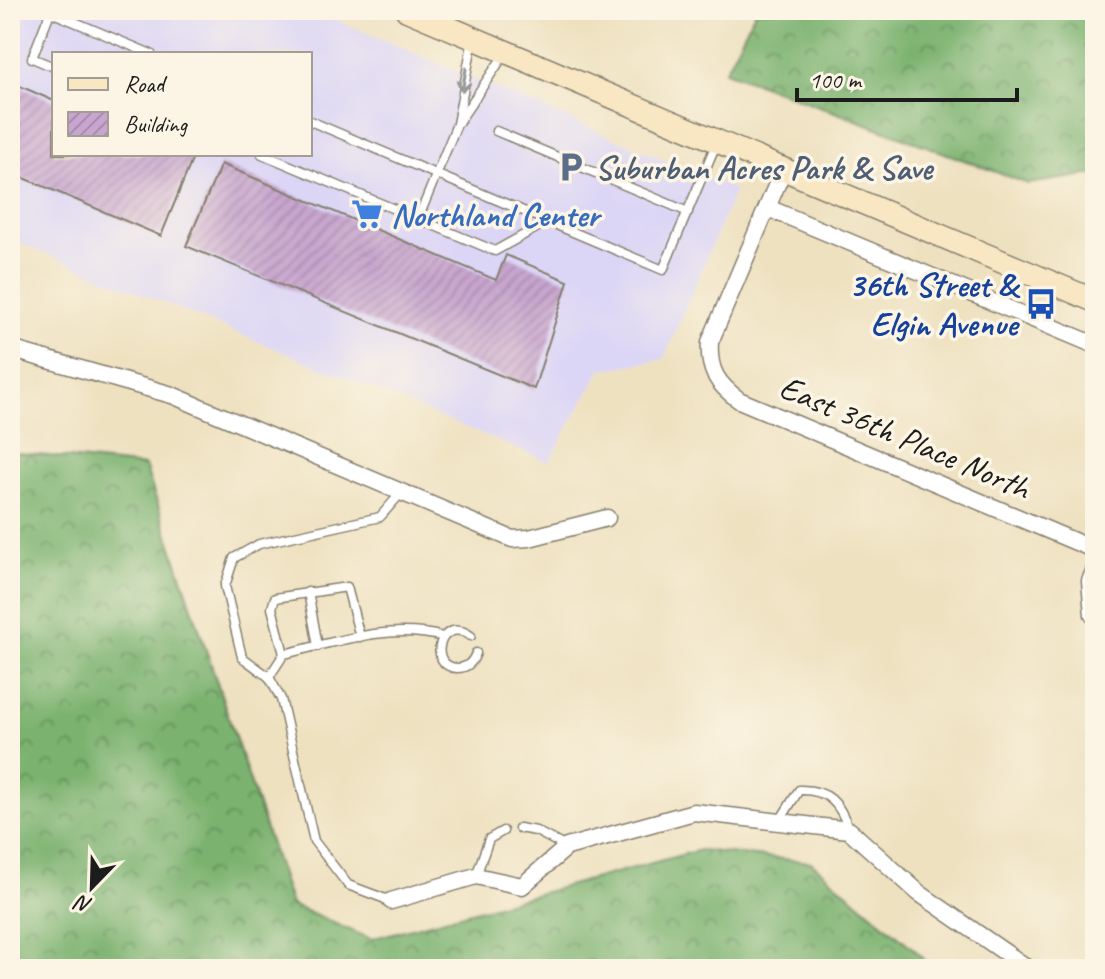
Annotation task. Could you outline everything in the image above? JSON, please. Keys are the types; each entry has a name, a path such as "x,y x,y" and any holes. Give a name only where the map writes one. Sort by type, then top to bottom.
{"main road":[{"path":"407,10 1095,301"}],"street":[{"path":"783,170 768,208 1095,345"},
{"name":"East 36th Place North","path":"768,208 710,342 709,360 723,389 739,400 1095,550"},
{"path":"10,349 172,395 512,539 529,538 607,518"},
{"path":"1093,615 1090,581 1095,569"},
{"path":"391,901 476,876 522,886 567,847 694,812 849,830 919,893 1029,969"}],"lane":[{"path":"52,66 32,58 51,11 146,52"},
{"path":"418,219 457,124 473,38"},
{"path":"457,124 506,52"},
{"path":"312,122 663,270 717,142"},
{"path":"496,131 688,212"},
{"path":"267,156 495,251 547,222"},
{"path":"391,901 348,885 314,841 281,699 269,677 242,657 225,586 234,558 259,544 380,517 401,493"},
{"path":"284,654 272,608 275,598 347,587 360,637"},
{"path":"308,592 318,646"},
{"path":"269,677 284,654 360,637 408,631 443,637 454,631 471,636"},
{"path":"443,637 440,655 453,667 465,667 476,653"},
{"path":"779,822 799,790 815,790 830,796 843,812 849,830"},
{"path":"519,828 536,831 567,847"},
{"path":"476,876 489,839 503,831"}],"shaded area":[{"name":"Northland Center","path":"27,10 313,10 735,190 664,359 601,370 549,462 10,239 10,52"}],"green space":[{"path":"756,10 1095,10 1095,174 1028,184 725,71"},
{"path":"10,452 145,466 291,905 371,939 700,850 811,862 922,956 928,969 10,969"}],"building":[{"path":"13,83 52,100 52,156 183,156 192,160 161,236 10,172"},
{"path":"221,164 496,280 506,255 568,281 534,389 186,246"}],"place":[{"name":"Suburban Acres Park & Save","path":"571,167"},
{"name":"Northland Center","path":"367,214"},
{"name":"36th Street & Elgin Avenue","path":"1041,304"}]}
